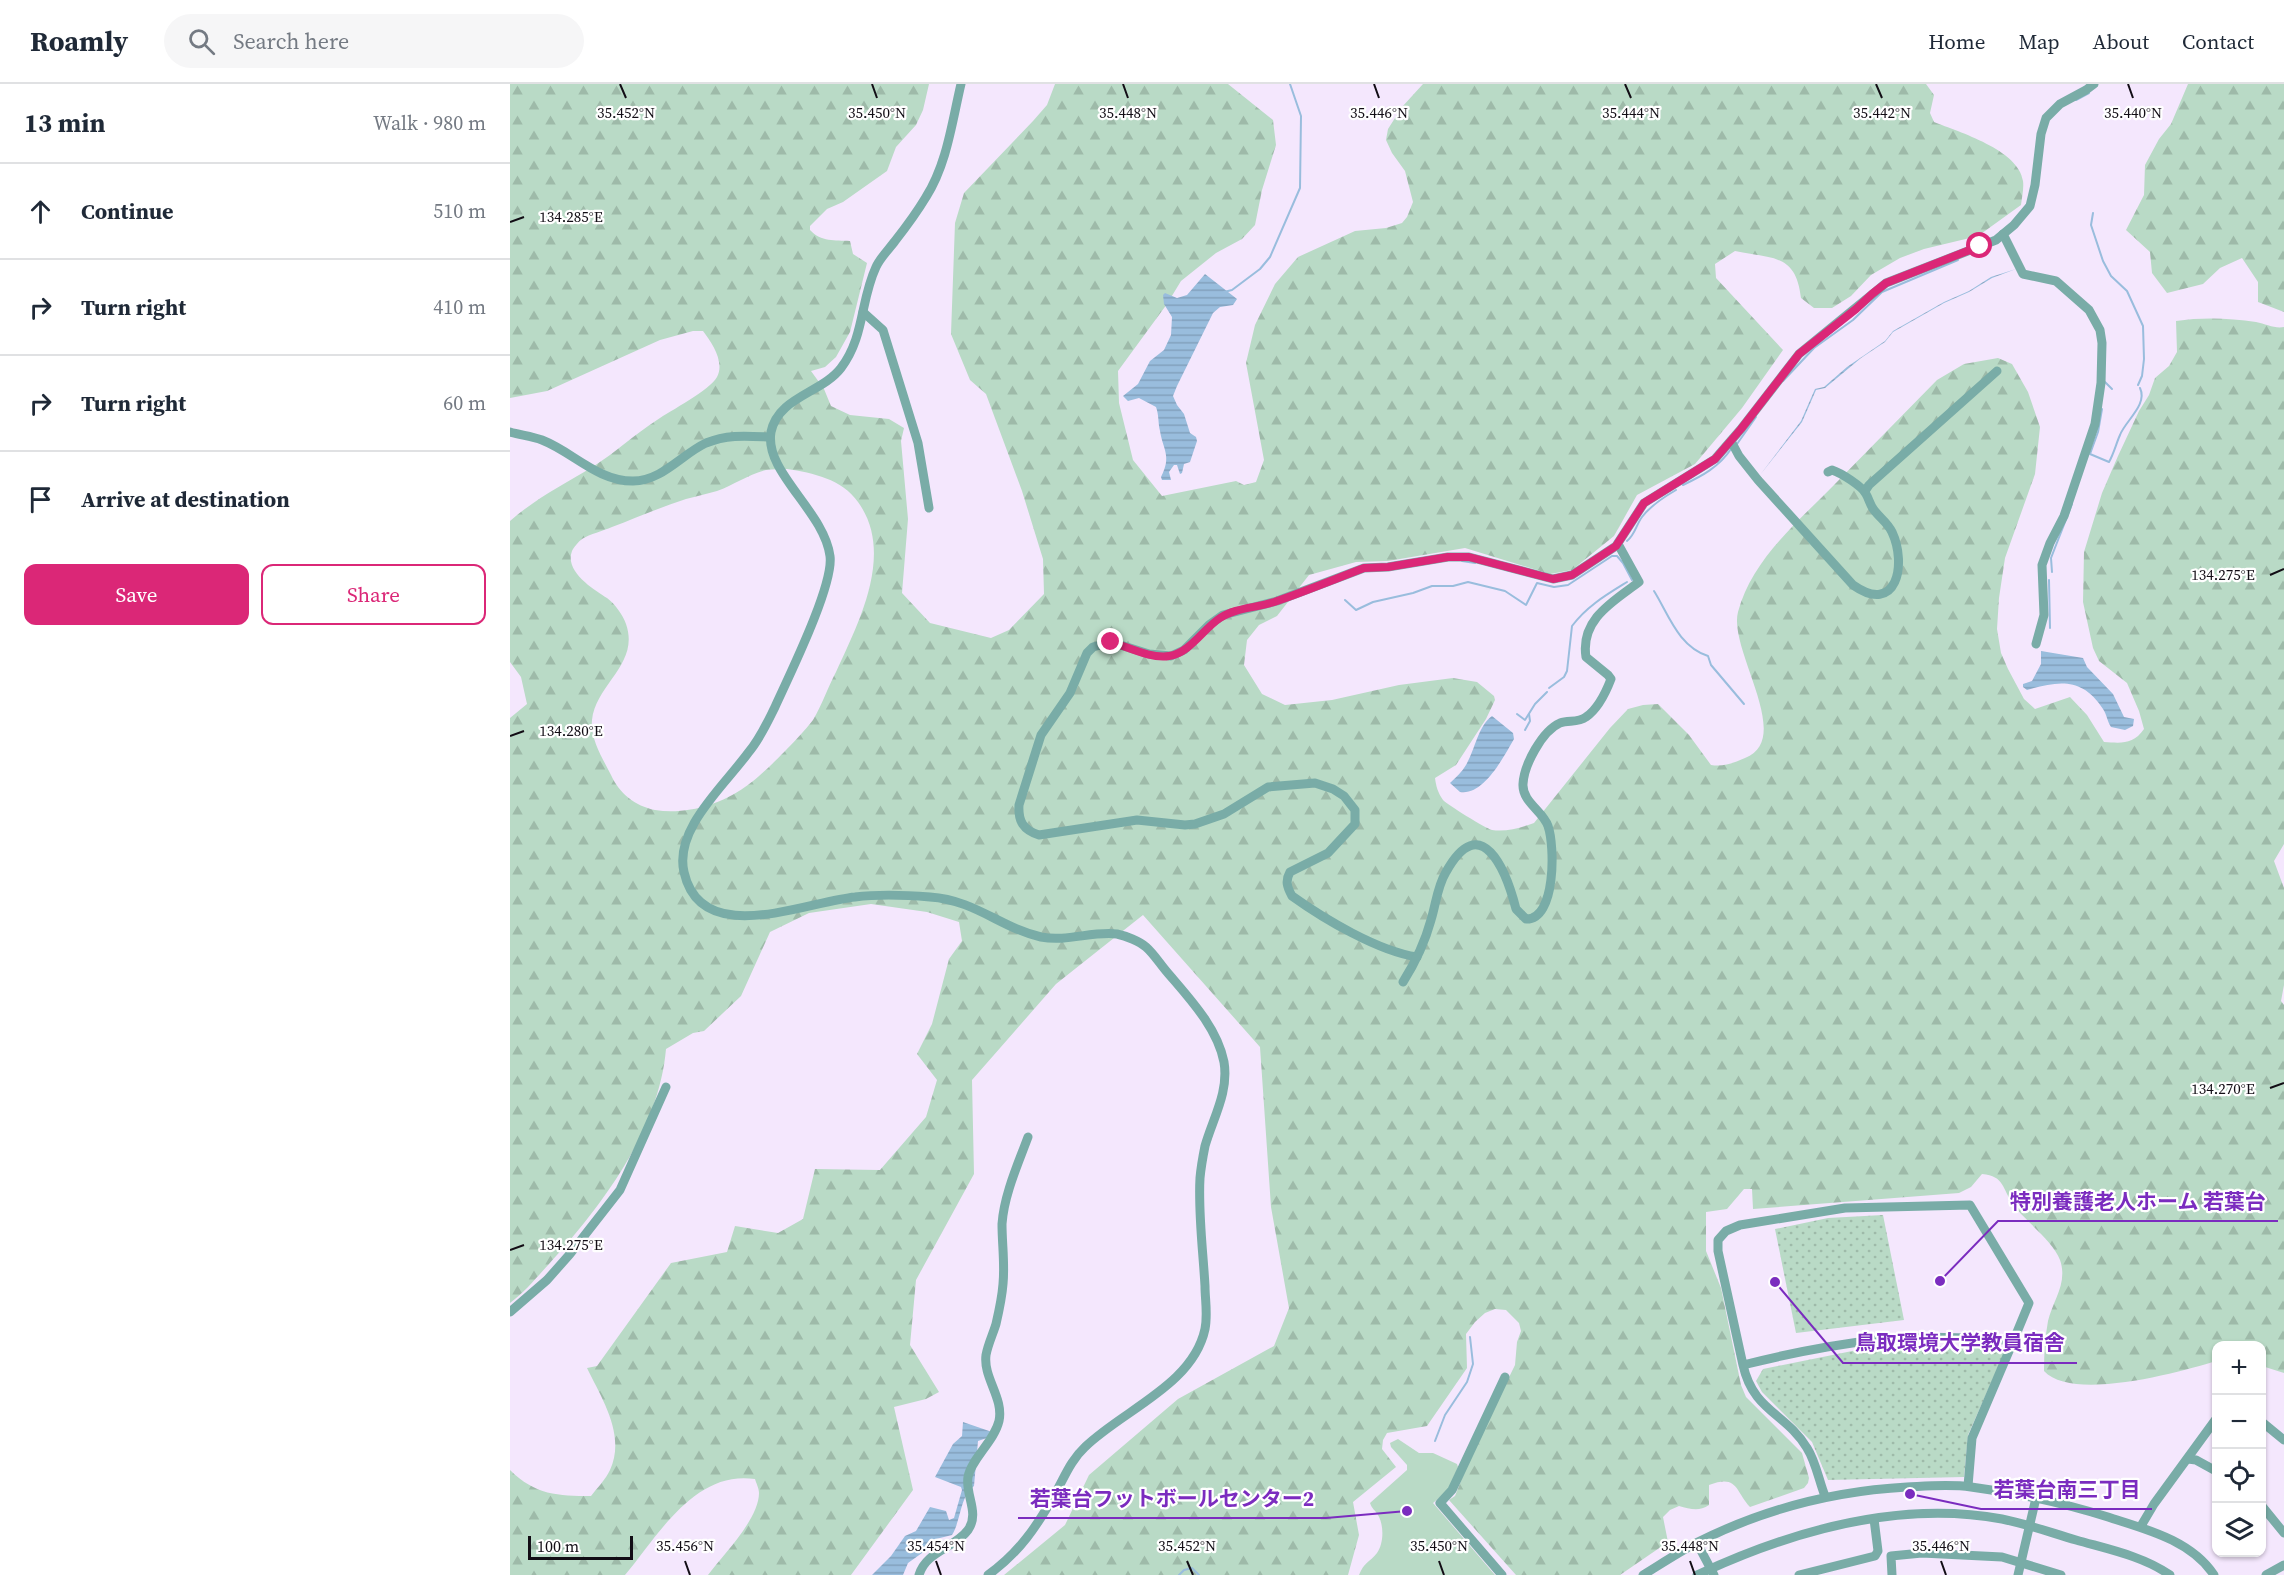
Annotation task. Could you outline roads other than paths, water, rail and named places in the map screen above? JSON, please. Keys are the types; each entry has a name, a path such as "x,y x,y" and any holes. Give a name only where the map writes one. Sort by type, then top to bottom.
{"street":[{"path":"961,84 948,141 934,184 910,221 876,265 863,312 860,333 845,363 836,376 785,408 774,423 770,436 772,456 824,532 831,560 828,580 763,733 688,832 682,853 682,869 698,899 714,912 736,917 759,915 861,896 931,897 958,901 1023,931 1043,937 1061,939 1115,934 1132,939 1147,948 1190,1000 1217,1038 1224,1063 1223,1095 1204,1149 1200,1178 1206,1318 1199,1350 1183,1371 1085,1447 1068,1467 1059,1488 1024,1542 1010,1559 988,1575"},
{"path":"1417,957 1402,954 1364,938 1292,896 1287,887 1290,872 1328,853 1355,824 1355,810 1333,789 1315,783 1269,787 1224,814 1195,824 1137,820 1039,835 1022,825 1018,815 1022,793 1041,735 1070,693 1087,653 1098,644 1111,642 1167,657 1184,650 1209,625 1223,615 1277,601 1364,568 1388,567 1448,557 1469,557 1553,579 1572,575 1617,544 1644,503 1715,459 1799,354 1886,283 1996,240 2003,234 2030,206 2041,134 2046,118 2060,104 2094,84"},
{"path":"2003,234 2023,274 2056,281 2089,310 2100,330 2102,343 2101,383 2095,424 2064,516 2042,565 2044,615 2036,644"},
{"path":"863,312 883,330 918,443 929,508"},
{"path":"1865,491 1997,371"},
{"path":"510,432 542,440 608,476 635,481 653,477 690,452 722,437 770,436"},
{"path":"1731,441 1739,456 1758,480 1853,585 1863,593 1880,596 1896,583 1898,560 1892,532 1875,512 1865,491 1838,472 1832,470 1828,472"},
{"path":"1403,982 1417,957 1432,918 1440,884 1455,858 1469,845 1479,844 1489,848 1497,858 1516,909 1521,916 1526,919 1536,917 1546,904 1550,884 1552,840 1547,823 1526,796 1523,788 1524,770 1534,751 1557,724 1584,718 1598,705 1609,686 1611,679 1586,657 1584,649 1591,623 1595,618 1639,582 1617,544"},
{"path":"510,1312 562,1263 620,1190 666,1087"},
{"path":"919,1575 930,1557 966,1532 971,1524 973,1517 968,1494 968,1475 990,1442 998,1424 1000,1406 986,1366 986,1354 996,1324 1003,1285 1002,1225 1005,1207 1028,1137"},
{"path":"1825,1496 1808,1449 1792,1429 1756,1398 1746,1379 1718,1239 1726,1231 1740,1225 1845,1208 1970,1205 2029,1303 1972,1438 1968,1486"},
{"path":"1743,1365 1793,1353 1876,1340 1937,1337 2005,1340 2015,1337"},
{"path":"1502,1575 1440,1503 1452,1490 1505,1377"},
{"path":"2266,1425 2284,1440"},
{"path":"2141,1526 2154,1504 2212,1426"},
{"path":"2188,1459 2196,1460 2212,1468"},
{"path":"1643,1575 1697,1543 1740,1523 1825,1496 1887,1488 1968,1486 2036,1497 2141,1526 2169,1539 2192,1554 2214,1575"},
{"path":"2018,1575 2036,1497"},
{"path":"2266,1511 2284,1533"},
{"path":"1697,1575 1713,1572 1806,1533 1840,1524 1927,1514 2002,1519 2138,1559 2170,1575"},
{"path":"1799,1575 1875,1556 1878,1551 1875,1519"},
{"path":"1697,1543 1713,1572"},
{"path":"1892,1575 1891,1558 1922,1553 2002,1557 2061,1575"},
{"path":"2266,1575 2284,1565"}],"water":[{"path":"2016,269 1992,278 1893,332 1885,342 1861,358 1825,388 1816,390 1802,422 1760,475 1801,421 1815,389 1824,387 1847,367 1885,341 1893,331 1991,277"},
{"path":"1205,274 1237,299 1233,305 1220,307 1213,313 1177,386 1173,396 1184,414 1190,433 1196,437 1197,441 1190,462 1184,464 1182,473 1180,474 1177,465 1174,465 1169,472 1171,480 1162,480 1166,453 1156,407 1139,398 1128,401 1123,396 1138,384 1150,361 1164,350 1171,335 1172,317 1164,304 1163,295 1165,293 1177,298 1187,295"},
{"path":"2041,651 2083,658 2087,667 2113,694 2124,717 2134,719 2133,726 2125,730 2111,727 2104,711 2095,699 2087,691 2078,687 2060,684 2027,690 2023,687 2023,684 2032,681 2041,664"},
{"path":"1492,716 1513,733 1514,739 1499,764 1485,781 1469,792 1460,792 1450,783 1464,768 1483,726"},
{"path":"963,1422 992,1432 987,1438 978,1441 974,1486 969,1490 963,1502 952,1535 936,1539 929,1548 908,1563 903,1575 872,1575 891,1556 905,1536 916,1531 930,1507 946,1511 949,1520 954,1518 961,1487 935,1477 953,1444 962,1436"}],"waterway":[{"path":"1224,292 1232,290 1260,269 1270,257 1300,188 1301,116 1290,84"},
{"path":"2076,100 2089,93"},
{"path":"2093,213 2091,225 2103,261 2111,276 2127,291 2143,326 2144,359 2142,376 2138,385"},
{"path":"1783,381 1814,348 1853,320 1882,292 1958,260"},
{"path":"2105,382 2112,389"},
{"path":"2102,409 2098,432 2090,454 2109,462 2123,430 2139,407 2142,394 2140,388"},
{"path":"1737,444 1756,417"},
{"path":"1683,485 1710,470 1731,449"},
{"path":"1627,541 1646,513 1676,490"},
{"path":"2052,572 2051,558 2072,504"},
{"path":"1345,600 1356,610 1373,602 1432,586 1453,586 1468,582 1505,591 1526,605 1537,583 1554,587 1568,585 1612,556 1617,556 1623,563 1632,580"},
{"path":"1462,561 1475,563"},
{"path":"2049,580 2050,628"},
{"path":"1549,688 1564,677 1567,671 1572,626 1590,607 1627,582"},
{"path":"1654,591 1675,629 1689,645 1708,656 1711,665 1744,704"},
{"path":"1517,714 1525,720 1535,704 1547,692"},
{"path":"1525,730 1530,721 1529,714"},
{"path":"1435,1441 1445,1415 1467,1382 1473,1364 1470,1337"},
{"path":"1179,1575 1184,1570 1192,1568 1199,1575"}],"place":[{"name":"特別養護老人ホーム 若葉台","path":"1940,1281"},
{"name":"鳥取環境大学教員宿舎","path":"1775,1282"},
{"name":"若葉台南三丁目","path":"1910,1494"},
{"name":"若葉台フットボールセンター2","path":"1407,1511"}]}
